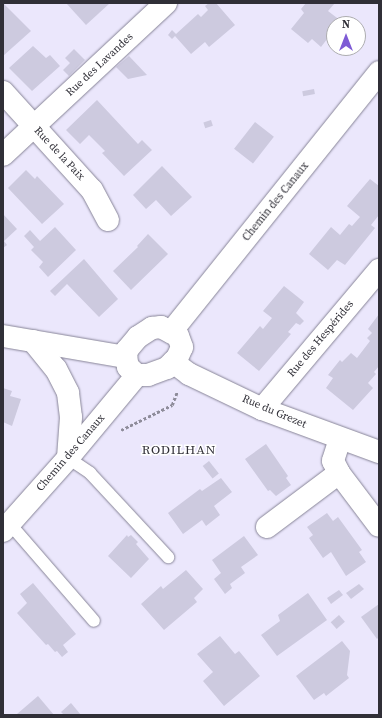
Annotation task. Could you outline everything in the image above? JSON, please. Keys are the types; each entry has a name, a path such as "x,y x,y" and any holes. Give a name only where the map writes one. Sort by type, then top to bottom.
{"street":[{"name":"Rue des Lavandes","path":"3,155 166,3"},
{"name":"Chemin des Canaux","path":"171,332 379,72"},
{"name":"Rue de la Paix","path":"3,92 92,190 108,220"},
{"name":"Rue des Hespérides","path":"262,409 379,270"},
{"path":"3,336 33,341 131,366 148,375 167,368 173,362 182,347 178,336 161,327 152,328 138,337 127,350 131,366"},
{"path":"33,341 56,369 68,393 71,417 68,458"},
{"name":"Rue du Grezet","path":"173,362 189,374 262,409 340,439 379,452"},
{"name":"Chemin des Canaux","path":"6,528 68,458 131,366"},
{"path":"340,439 333,460 339,473 379,526"},
{"path":"267,527 339,473"}],"lane":[{"path":"68,458 90,473 168,557"},
{"path":"6,528 94,620"}],"building":[{"path":"3,3 31,31 3,56"},
{"path":"66,3 110,3 86,25"},
{"path":"209,3 216,3 235,25 209,47 205,42 191,54 175,36 172,39 168,35 172,30 176,34 198,14 201,17 208,10 205,6"},
{"path":"306,3 335,3 328,11 334,16 326,16 326,40 321,47 312,39 308,43 291,29 304,13 301,9"},
{"path":"33,46 46,58 50,55 60,66 32,91 9,68"},
{"path":"74,49 85,60 69,76 63,70 70,63 65,58"},
{"path":"129,56 147,75 128,79 116,67"},
{"path":"314,89 315,94 303,96 302,91"},
{"path":"97,100 138,144 142,140 152,150 124,176 102,153 105,151 89,135 80,144 66,130"},
{"path":"211,120 213,126 205,128 203,122"},
{"path":"255,122 274,137 253,164 234,149"},
{"path":"162,166 192,197 171,216 156,200 146,209 133,195"},
{"path":"26,170 35,179 37,176 64,204 42,224 8,188"},
{"path":"370,179 379,186 379,215 371,225 375,228 345,265 337,260 328,270 309,254 331,227 340,235 349,224 352,226 360,217 347,206"},
{"path":"3,214 17,229 4,241 7,245 3,248"},
{"path":"55,227 76,250 48,277 39,267 43,262 31,250 34,247 24,236 30,230 40,241"},
{"path":"148,234 168,254 131,290 113,271 138,247 137,246"},
{"path":"84,259 118,299 99,317 67,284 55,296 50,291"},
{"path":"284,286 304,302 296,313 304,321 300,325 296,323 288,332 291,334 259,371 237,353 260,326 263,329 272,318 263,311"},
{"path":"379,314 379,366 374,372 376,374 368,383 373,388 353,410 326,388 333,378 328,375 340,360 342,362 351,353 357,358 370,341 367,338 372,333 368,329"},
{"path":"3,388 12,391 10,396 21,399 12,426 3,422"},
{"path":"266,444 288,476 286,478 291,485 276,496 270,490 268,491 245,459"},
{"path":"209,461 219,474 213,479 203,466"},
{"path":"221,478 232,492 214,506 220,515 206,526 202,520 183,534 168,513 200,489 202,491"},
{"path":"327,513 333,521 338,517 362,550 359,552 366,562 346,576 331,552 323,558 309,538 313,535 307,527"},
{"path":"127,535 128,537 131,535 138,542 136,544 149,559 131,578 108,556"},
{"path":"244,536 258,555 241,567 245,573 230,584 232,588 225,594 214,579 221,573 212,560"},
{"path":"186,570 203,589 194,598 197,602 164,630 141,604 161,586 163,589"},
{"path":"33,583 76,634 63,645 68,652 62,657 48,644 46,645 17,613 27,603 20,594"},
{"path":"359,584 364,589 351,599 346,593"},
{"path":"339,590 343,595 331,604 327,598"},
{"path":"308,593 327,620 277,656 261,635 280,621 278,615"},
{"path":"379,604 379,637 377,639 361,617"},
{"path":"339,615 345,622 337,629 331,622"},
{"path":"220,636 235,654 239,651 260,676 224,706 203,681 213,672 197,654"},
{"path":"342,641 350,651 347,675 349,678 326,696 324,693 314,700 296,676"},
{"path":"38,696 54,715 17,714"},
{"path":"71,703 81,715 64,715 61,712"}],"district":[{"name":"RODILHAN","path":"179,450"}]}
